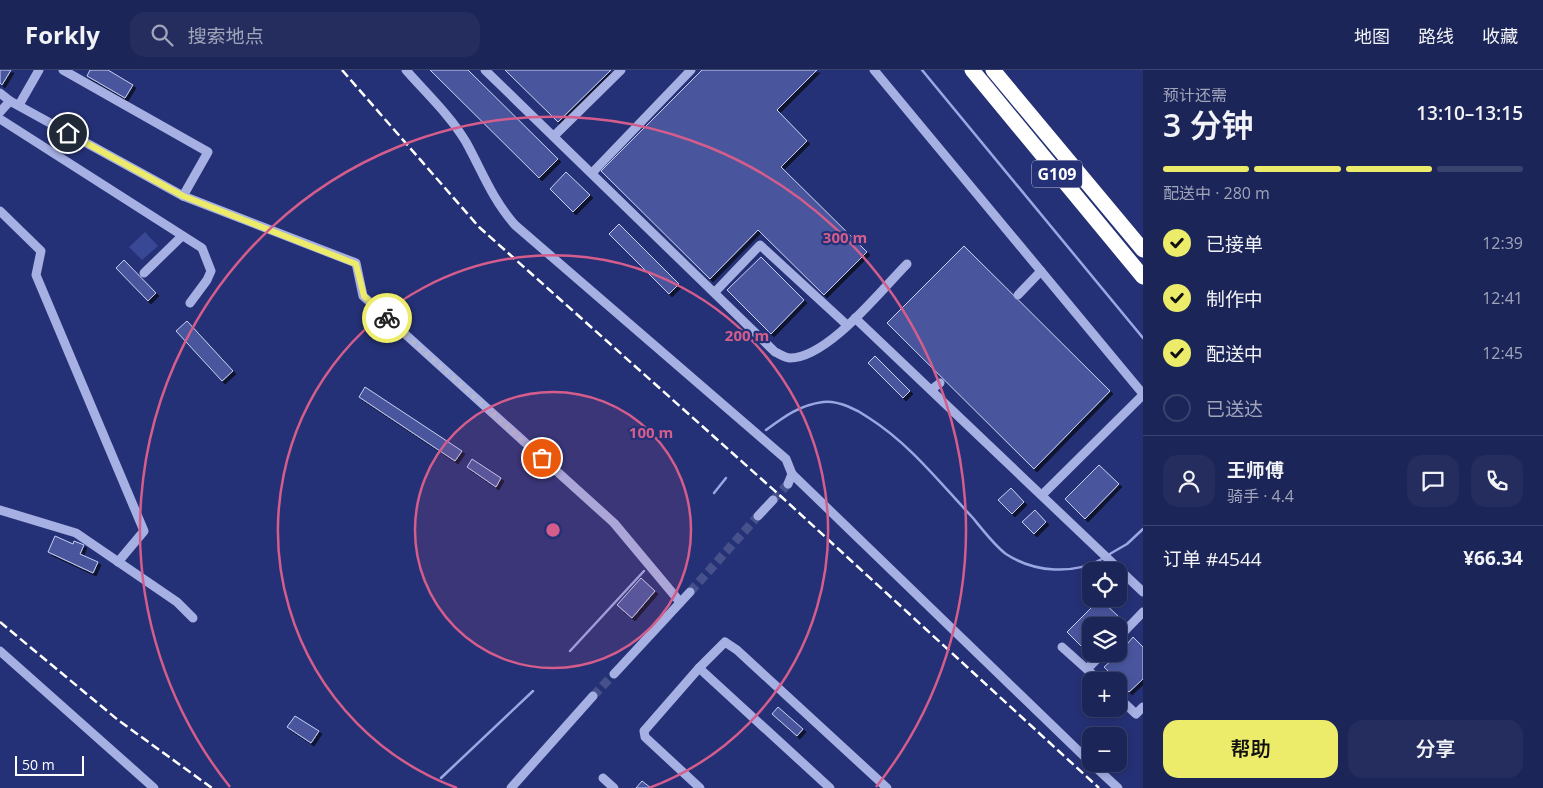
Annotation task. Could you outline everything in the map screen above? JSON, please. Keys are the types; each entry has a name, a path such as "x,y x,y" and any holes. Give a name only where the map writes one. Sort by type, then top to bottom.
{"highway":[{"name":"G109","path":"972,70 1143,277"},
{"name":"G109","path":"993,70 1143,250"}],"street":[{"path":"18,106 39,70"},
{"path":"62,70 208,152 183,196"},
{"path":"406,70 448,117 465,140 501,209 515,225 786,460 792,474 1082,753"},
{"path":"485,70 776,352 788,358 804,354 827,344 855,318 906,264"},
{"path":"554,136 621,70"},
{"path":"592,173 691,70"},
{"path":"874,70 1143,395 1042,495"},
{"path":"0,93 18,106 183,196 356,264 364,296 614,523 680,602"},
{"path":"0,112 10,100"},
{"path":"0,119 202,248 211,271 207,280 190,303"},
{"path":"0,211 41,251 36,275 144,531 118,562"},
{"path":"144,273 182,236"},
{"path":"714,292 760,245 847,325"},
{"path":"1018,295 1041,271"},
{"path":"855,318 1143,592"},
{"path":"931,390 940,383"},
{"path":"788,484 792,474"},
{"path":"758,516 773,500"},
{"path":"0,510 76,533 177,602 193,618"},
{"path":"614,674 690,592"},
{"path":"1127,629 1143,612"},
{"path":"700,788 645,737 644,731 699,668 725,642 737,650 887,788"},
{"path":"1062,647 1090,672"},
{"path":"0,651 154,788"},
{"path":"1087,669 1094,662"},
{"path":"699,668 830,788"},
{"path":"511,788 593,696"},
{"path":"1127,706 1136,714 1143,707"},
{"path":"1101,772 1118,788"},
{"path":"603,778 614,788"}],"shaded area":[{"path":"145,232 158,246 142,260 129,247"}],"building":[{"path":"0,70 11,70 2,85 0,83"},
{"path":"90,70 108,70 133,85 125,98 87,76"},
{"path":"430,70 468,70 558,159 539,178"},
{"path":"505,70 611,70 558,122"},
{"path":"702,70 817,70 777,110 807,141 781,167 867,252 824,295 758,230 710,279 601,171"},
{"path":"566,172 590,195 573,212 550,189"},
{"path":"619,224 679,284 669,294 609,234"},
{"path":"964,246 1110,391 1034,469 887,323"},
{"path":"761,257 804,300 771,334 727,290"},
{"path":"124,260 156,293 148,301 116,268"},
{"path":"187,321 233,371 222,381 176,331"},
{"path":"875,356 910,391 903,398 868,363"},
{"path":"365,387 462,451 455,461 359,397"},
{"path":"472,459 501,478 496,487 467,467"},
{"path":"1099,465 1119,484 1085,519 1065,499"},
{"path":"1011,488 1024,502 1012,514 998,500"},
{"path":"1035,510 1046,522 1034,534 1022,522"},
{"path":"55,536 73,544 74,541 84,545 80,554 98,562 93,573 48,552"},
{"path":"641,578 655,591 632,618 617,605"},
{"path":"1092,607 1108,607 1119,617 1082,617"},
{"path":"1082,617 1082,647 1067,632"},
{"path":"1133,637 1143,647 1143,679 1129,692 1127,690 1127,672 1109,672 1104,667 1110,662 1127,662 1127,644"},
{"path":"778,707 803,729 797,736 772,714"},
{"path":"295,716 319,731 311,743 287,727"},
{"path":"642,781 651,788 636,788"}],"waterway":[{"path":"922,70 1143,338"},
{"path":"766,430 800,408 815,403 829,402 847,406 884,428 911,452 1006,554 1029,565 1055,569 1080,567 1104,558"},
{"path":"714,493 726,478"},
{"path":"1108,555 1127,544 1143,529"},
{"path":"570,651 644,571"},
{"path":"441,778 533,691"}],"tunnel":[{"path":"773,500 788,484"},
{"path":"690,592 758,516"},
{"path":"593,696 614,674"}],"railway":[{"path":"342,70 479,227 785,500 1099,788"},
{"path":"0,622 118,720 212,788"}],"way so far":[{"path":"387,318 542,458"}],"route":[{"path":"68,133 183,196 356,264 364,296 387,318"}]}
